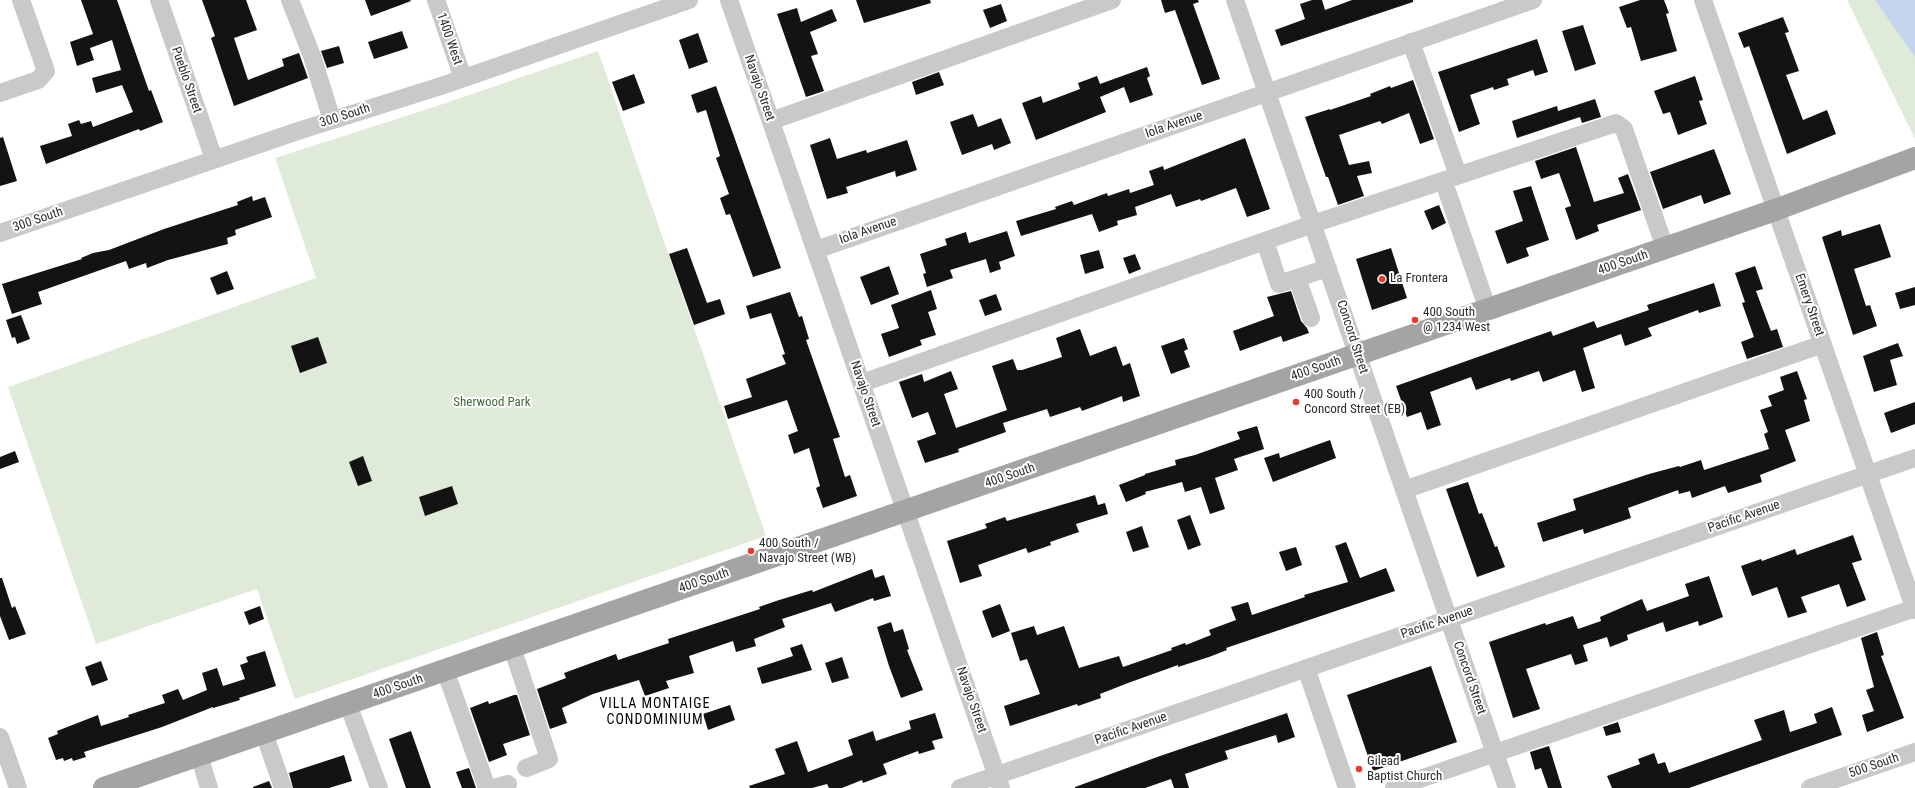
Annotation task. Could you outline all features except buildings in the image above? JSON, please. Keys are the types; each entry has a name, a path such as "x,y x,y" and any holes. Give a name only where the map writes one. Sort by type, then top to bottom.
{"main road":[{"name":"400 South","path":"104,788 135,783 200,755 1488,310 1774,210 1915,158"}],"street":[{"path":"0,93 38,80 46,71 21,0"},
{"name":"Pueblo Street","path":"159,0 214,159"},
{"path":"290,0 312,56 332,120"},
{"name":"1400 West","path":"436,0 463,78"},
{"name":"300 South","path":"0,233 214,159 463,78 690,0"},
{"name":"Navajo Street","path":"729,0 999,782"},
{"path":"771,121 1112,0"},
{"name":"Concord Street","path":"1235,0 1507,788"},
{"name":"Iola Avenue","path":"816,250 1533,0"},
{"name":"Emery Street","path":"1703,0 1774,210 1823,344 1915,609"},
{"path":"1411,42 1458,175"},
{"path":"862,383 1313,224 1616,123 1624,129 1665,248"},
{"path":"1447,191 1488,310"},
{"path":"1265,241 1279,284 1328,268"},
{"path":"1297,278 1311,318"},
{"path":"1404,490 1823,344"},
{"name":"Pacific Avenue","path":"960,788 999,782 1306,668 1915,458"},
{"path":"1394,788 1915,609"},
{"path":"512,647 549,759 526,768"},
{"path":"1306,668 1347,788"},
{"path":"446,670 487,788"},
{"path":"348,704 379,788"},
{"path":"264,733 283,788"},
{"path":"0,737 18,788"},
{"name":"500 South","path":"1810,788 1915,752"},
{"path":"200,755 209,788"}],"green space":[{"path":"1847,0 1915,0 1915,139"},
{"name":"Sherwood Park","path":"598,51 766,536 295,699 257,589 96,644 8,387 316,278 275,158 434,107"}],"water":[{"path":"1875,0 1915,0 1915,57"}],"place":[{"name":"La Frontera","path":"1382,279"},
{"name":"400 South @ 1234 West","path":"1415,320"},
{"name":"400 South / Concord Street (EB)","path":"1296,402"},
{"name":"400 South / Navajo Street (WB)","path":"751,551"},
{"name":"Gilead Baptist Church","path":"1359,769"}],"district":[{"name":"VILLA MONTAIGE CONDOMINIUM","path":"655,712"}]}
